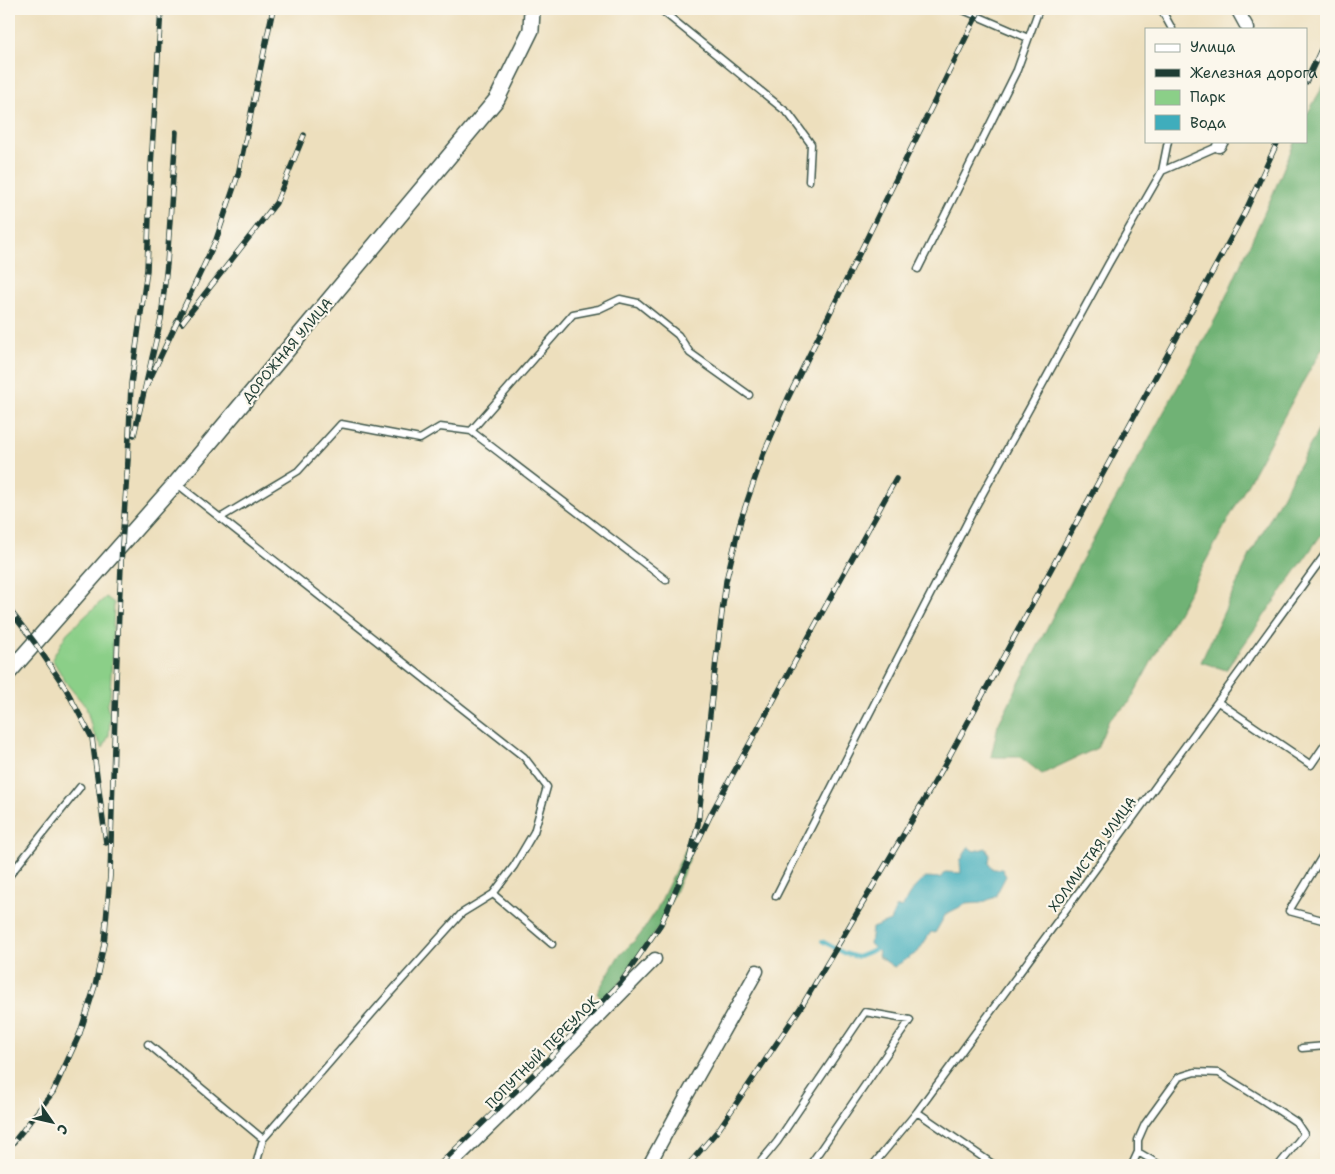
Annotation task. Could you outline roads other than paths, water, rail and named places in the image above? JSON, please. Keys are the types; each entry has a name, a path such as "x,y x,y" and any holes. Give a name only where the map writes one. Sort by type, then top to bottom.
{"street":[{"name":"ДОРОЖНАЯ УЛИЦА","path":"9,672 176,484 498,99 531,30 532,9"},
{"path":"1237,9 1247,28"},
{"name":"ПОПУТНЫЙ ПЕРЕУЛОК","path":"450,1165 655,960"},
{"path":"649,1165 757,971"}],"lane":[{"path":"660,9 788,114 811,144 808,180"},
{"path":"961,9 1028,38"},
{"path":"918,269 1016,70 1039,9"},
{"path":"1161,9 1171,28"},
{"path":"776,896 972,513 1109,263 1162,171 1168,142"},
{"path":"1162,171 1220,144"},
{"path":"471,431 573,314 599,309 620,299 638,303 678,335 690,353 749,395"},
{"path":"220,518 298,471 342,424 420,439 440,427 471,431 666,580"},
{"path":"176,484 524,757 547,787 534,832 514,866 493,894 462,913 263,1138 256,1165"},
{"name":"ХОЛМИСТАЯ УЛИЦА","path":"873,1165 917,1112 1326,553"},
{"path":"1218,702 1311,765 1326,743"},
{"path":"9,876 80,787"},
{"path":"1326,850 1289,911 1324,921 1326,913"},
{"path":"493,894 552,944"},
{"path":"758,1165 777,1142 865,1012 910,1020 810,1165"},
{"path":"148,1044 263,1138"},
{"path":"1302,1048 1326,1046"},
{"path":"1132,1165 1138,1152 1138,1140 1145,1124 1179,1077 1195,1072 1219,1074 1264,1100 1296,1122 1304,1134 1279,1165"},
{"path":"917,1112 994,1165"},
{"path":"1138,1152 1160,1165"}],"water":[{"path":"968,847 974,851 986,848 990,855 989,863 993,869 1002,869 1006,876 995,897 981,903 966,904 946,914 935,933 931,932 918,952 894,967 878,956 879,952 870,944 872,928 890,921 896,908 903,907 912,891 926,877 940,878 945,872 961,873 960,862"}],"waterway":[{"path":"822,941 844,953 857,957 879,948"}],"railway":[{"path":"110,876 116,680 131,384 147,270 151,166 161,9"},
{"path":"145,389 216,240 238,175 273,9"},
{"path":"689,860 698,824 726,581 741,519 763,455 788,398 980,9"},
{"path":"1308,78 1326,39"},
{"path":"134,435 161,319 167,264 176,132"},
{"path":"182,323 276,203 304,135"},
{"path":"688,1165 719,1129 803,1004 943,768 1245,212 1278,142"},
{"path":"439,1165 541,1067 621,982 661,924 713,810 896,479"},
{"path":"9,609 66,689 92,738 106,843"},
{"path":"9,1148 53,1092 80,1033 95,986 104,944 110,871"}]}
